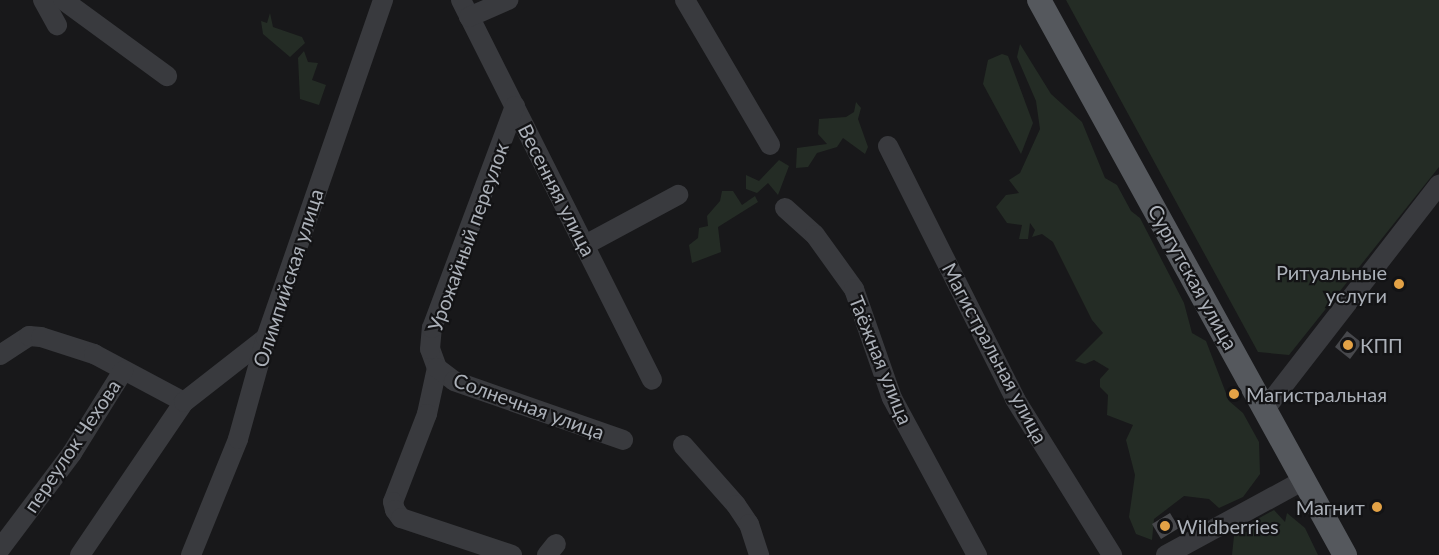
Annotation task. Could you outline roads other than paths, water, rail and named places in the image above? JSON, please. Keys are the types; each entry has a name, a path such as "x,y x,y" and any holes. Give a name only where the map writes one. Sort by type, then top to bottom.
{"main road":[{"name":"Сургутская улица","path":"1039,0 1345,555"}],"street":[{"path":"43,0 57,25"},
{"path":"63,0 167,76"},
{"name":"Олимпийская улица","path":"191,555 238,439 266,339 383,0"},
{"path":"465,8 508,0"},
{"path":"685,0 770,145"},
{"name":"Весенняя улица","path":"465,8 651,380"},
{"name":"Урожайный переулок","path":"437,368 430,350 432,328 515,106"},
{"name":"Магистральная улица","path":"888,146 1015,399 1112,555"},
{"path":"1265,409 1439,184"},
{"path":"585,245 678,195"},
{"name":"Таёжная улица","path":"785,208 815,235 854,289 892,398 977,555"},
{"path":"0,355 29,336 74,345 184,402"},
{"path":"80,555 184,402 266,339"},
{"path":"437,368 427,414 393,502 395,510 401,518 512,555"},
{"name":"Солнечная улица","path":"437,368 453,381 623,440"},
{"name":"переулок Чехова","path":"0,549 72,453 123,371"},
{"path":"683,445 736,505 749,524 759,555"},
{"path":"1166,555 1304,480"}],"place":[{"name":"Ритуальные услуги","path":"1399,284"},
{"name":"КПП","path":"1348,345"},
{"name":"Магистральная","path":"1234,394"},
{"name":"Магнит","path":"1377,507"},
{"name":"Wildberries","path":"1165,526"}]}
